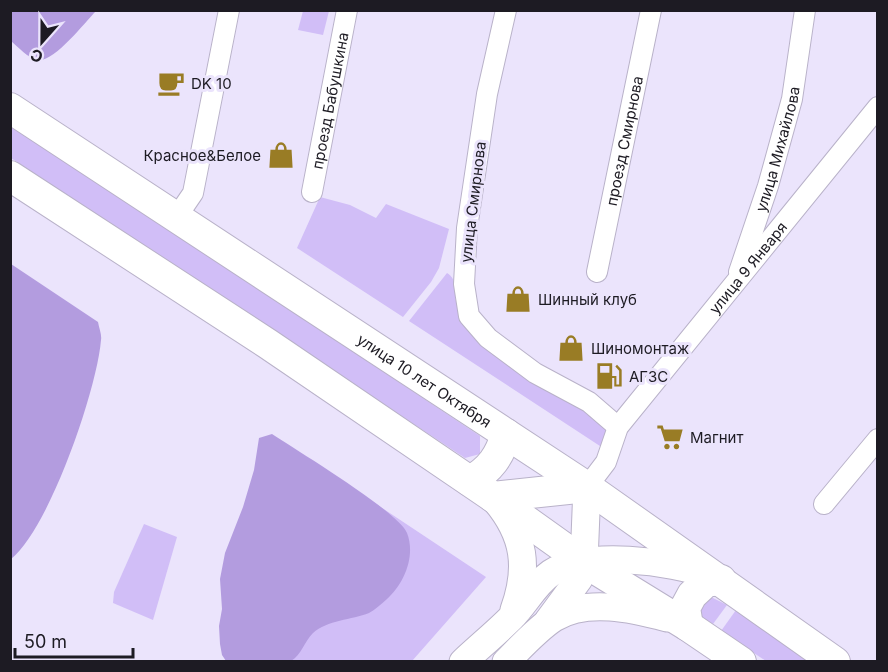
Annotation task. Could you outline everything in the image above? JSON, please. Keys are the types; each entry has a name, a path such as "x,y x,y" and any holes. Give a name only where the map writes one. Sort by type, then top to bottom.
{"main road":[{"name":"улица 10 лет Октября","path":"10,108 587,487 835,662"},
{"path":"10,176 258,338 481,489 584,562 688,626 741,662"},
{"path":"481,489 485,473 495,460 506,434"},
{"path":"481,489 587,487 584,562 579,579 546,625"},
{"path":"481,489 508,517 520,545 522,585 512,617"},
{"path":"463,662 512,617 548,575 569,564 601,560 657,564 686,568 721,580"},
{"path":"688,626 685,608 692,595 706,582 721,580"},
{"path":"506,662 546,625 563,614 582,609 619,608 650,614 688,626"}],"street":[{"path":"176,218 193,193 228,10"},
{"name":"проезд Бабушкина","path":"312,192 346,10"},
{"name":"улица Смирнова","path":"506,10 487,94 467,228 464,284 469,316 488,338 535,373 589,402 618,427"},
{"name":"проезд Смирнова","path":"597,272 651,10"},
{"name":"улица Михайлова","path":"735,283 768,186 792,99 805,10"},
{"name":"улица 9 Января","path":"618,427 878,107"},
{"path":"587,487 606,462 618,427"},
{"path":"824,504 878,439"}],"shaded area":[{"path":"10,11 96,11 60,49 51,56 37,60 27,55 11,41"},
{"path":"303,11 329,11 323,35 298,30"},
{"path":"10,124 480,436 480,454 465,458 11,158"},
{"path":"320,197 350,205 376,218 386,204 449,229 439,268 431,282 403,317 297,248"},
{"path":"11,264 98,322 101,338 91,391 69,457 41,519 26,543 11,559"},
{"path":"447,273 454,282 456,301 461,316 579,401 609,431 603,448 409,321"},
{"path":"272,434 367,497 400,523 407,533 409,560 399,586 380,605 369,613 325,625 310,636 298,655 291,661 226,661 222,655 219,626 222,609 220,579 225,553 243,507 254,470 259,438"},
{"path":"319,466 486,577 412,661 291,662 313,613"},
{"path":"144,524 177,537 153,620 113,603 114,592"},
{"path":"707,595 727,605 713,624 698,615"},
{"path":"736,610 809,661 766,661 721,631"}],"place":[{"name":"DK 10","path":"171,83"},
{"name":"Красное&Белое","path":"281,155"},
{"name":"Шинный клуб","path":"518,299"},
{"name":"Шиномонтаж","path":"571,348"},
{"name":"АГЗС","path":"609,376"},
{"name":"Магнит","path":"670,437"}]}
